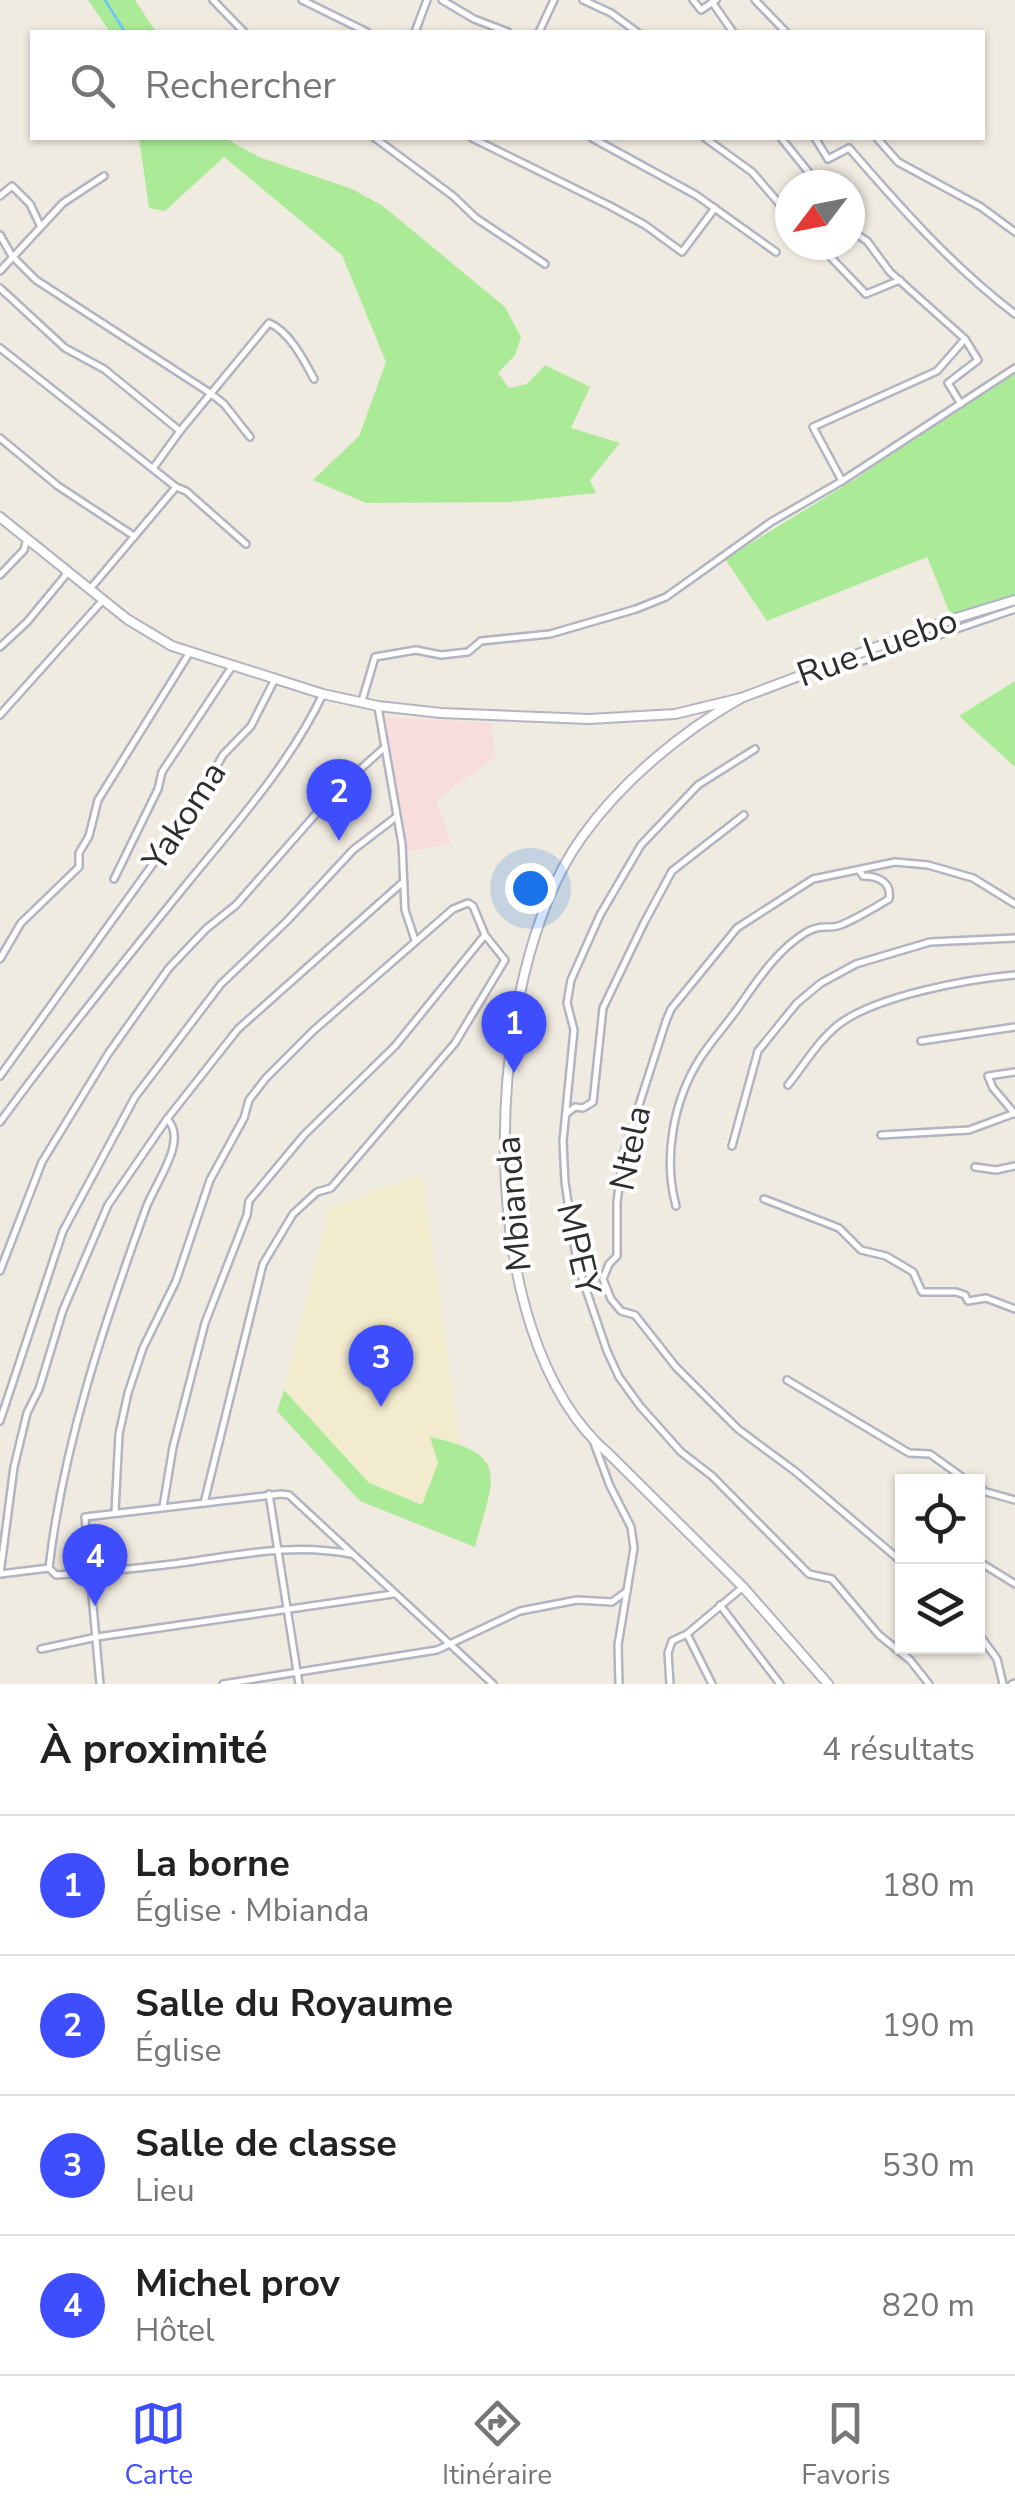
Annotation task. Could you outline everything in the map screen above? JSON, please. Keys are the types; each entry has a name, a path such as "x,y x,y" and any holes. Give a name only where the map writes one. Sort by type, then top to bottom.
{"street":[{"path":"213,0 242,30"},
{"path":"302,0 364,30"},
{"path":"416,30 428,0"},
{"path":"442,0 503,30"},
{"path":"540,30 554,0"},
{"path":"583,0 634,30"},
{"path":"692,0 701,10 714,1 732,30"},
{"path":"756,0 784,30"},
{"path":"378,140 479,220 545,264"},
{"path":"476,140 610,206 682,252 716,208"},
{"path":"596,140 716,208 775,251"},
{"path":"709,140 752,172 775,199"},
{"path":"787,140 808,170"},
{"path":"815,140 828,159 849,148 924,232 983,290 1015,314"},
{"path":"879,140 898,162 980,207 1015,232"},
{"path":"0,271 65,202 104,176"},
{"path":"0,196 12,186 30,204 40,226"},
{"path":"0,235 12,256 47,288 210,393 224,404 250,438"},
{"path":"865,239 890,272 965,339 978,360 948,383"},
{"path":"833,260 866,294 900,280"},
{"path":"0,288 56,340 104,369 180,431"},
{"path":"154,468 210,393 271,322 292,343 314,379"},
{"path":"842,481 812,426 938,371 965,339"},
{"path":"0,348 186,491 246,544"},
{"path":"362,702 375,656 416,650 441,655 468,652 481,641 550,634 666,597 771,522 842,481 1015,368"},
{"path":"938,371 962,404"},
{"path":"0,438 58,486 134,536"},
{"path":"90,589 176,487"},
{"path":"1,518 150,634 190,652 324,694 378,706 469,716 624,718 675,714 740,698"},
{"path":"0,575 24,550 27,537"},
{"path":"0,648 66,576 66,570"},
{"path":"0,715 103,600"},
{"name":"Rue Luebo","path":"740,698 940,622 1015,600"},
{"path":"813,669 830,672 1015,609"},
{"path":"0,959 20,924 78,867 78,853 88,838 98,800 190,652"},
{"path":"114,879 158,789 162,772 233,665"},
{"name":"Yakoma","path":"0,1076 191,811 223,755 251,726 275,679"},
{"path":"0,1122 43,1061 212,857 305,733 324,694"},
{"name":"Mbianda","path":"740,698 688,730 641,773 582,838 540,920 506,1072 507,1197 527,1315 544,1357 594,1443 610,1454 743,1587 828,1684"},
{"path":"378,706 403,854 405,910 415,940"},
{"path":"0,1271 42,1162 108,1054 168,970 236,905 336,791 385,748"},
{"name":"MPEY","path":"755,750 698,785 634,855 570,980 567,1003 574,1030 563,1142 564,1182 577,1262 618,1377 692,1464 712,1476 809,1574 832,1579 879,1635 910,1660 929,1684"},
{"path":"566,1114 594,1102 603,1008 670,874 744,816"},
{"path":"0,1421 63,1231 135,1097 221,984 353,850 396,817"},
{"name":"Ntela","path":"895,1556 810,1483 738,1429 676,1367 635,1314 621,1311 610,1299 603,1279 608,1264 617,1256 617,1202 627,1139 671,1009 737,928 813,879 896,862 928,865 973,878 1015,904"},
{"path":"676,1206 669,1171 673,1142 680,1096 696,1066 756,981 786,947 810,930 827,924 840,925 889,899 890,891 884,882 864,876 858,868"},
{"path":"49,1568 0,1574 19,1441 63,1310 108,1205 167,1119 238,1029 402,882"},
{"path":"115,1512 122,1412 144,1348 176,1281 210,1180 256,1088 325,1019 415,940 453,909 468,903 473,906 485,935 505,960 461,1034 331,1188 306,1200 272,1244 257,1287 204,1503"},
{"path":"163,1508 173,1447 205,1322 249,1201 304,1135 395,1046 485,935"},
{"path":"732,1146 758,1050 797,1002 821,983 856,964 930,942 1015,938"},
{"path":"788,1084 827,1035 868,1007 974,980 1015,974"},
{"path":"921,1041 1015,1027"},
{"path":"881,1136 969,1130 1015,1114 988,1076 1015,1072"},
{"path":"49,1568 61,1484 115,1292 158,1177 177,1143 176,1130 167,1119"},
{"path":"975,1167 996,1170 1015,1166"},
{"path":"764,1198 839,1228 861,1250 886,1256 913,1272 922,1292 956,1292 968,1301 986,1298 1015,1309"},
{"path":"786,1380 910,1454 930,1454 958,1474"},
{"path":"594,1443 631,1527 634,1548 618,1645 619,1684"},
{"path":"985,1491 1015,1500"},
{"path":"269,1494 298,1684"},
{"path":"100,1684 84,1520 90,1515 269,1494 289,1495 493,1684"},
{"path":"49,1568 56,1575 91,1572 279,1548 324,1548 351,1554"},
{"path":"984,1564 1015,1584"},
{"path":"670,1684 669,1646 743,1587"},
{"path":"223,1684 421,1654 453,1644 520,1612 577,1600 612,1602 626,1591"},
{"path":"41,1649 393,1594"},
{"path":"720,1606 780,1684"},
{"path":"687,1634 712,1684"},
{"path":"985,1643 996,1659 1004,1684"}],"shaded area":[{"path":"382,717 491,723 496,757 436,800 451,843 405,853"},
{"path":"422,1174 460,1443 432,1438 438,1463 423,1505 369,1483 284,1390 329,1208"}],"green space":[{"path":"88,0 135,0 155,30 109,30"},
{"path":"139,140 229,140 259,157 352,189 383,206 505,307 521,337 515,355 498,373 509,388 527,384 545,365 590,387 571,428 620,443 590,480 596,493 511,502 366,503 313,480 359,436 386,362 342,255 224,157 165,211 149,208"},
{"path":"1015,369 1015,597 951,616 927,557 767,621 725,559 857,478"},
{"path":"1015,681 1015,767 959,716"},
{"path":"284,1390 369,1483 422,1505 438,1463 430,1437 475,1452 486,1462 490,1487 475,1547 360,1501 277,1411"}],"waterway":[{"path":"105,0 124,30"}],"place":[{"name":"Salle du Royaume","path":"339,841"},
{"name":"La borne","path":"514,1073"},
{"name":"Salle de classe","path":"381,1407"},
{"name":"Michel prov","path":"95,1606"}]}
